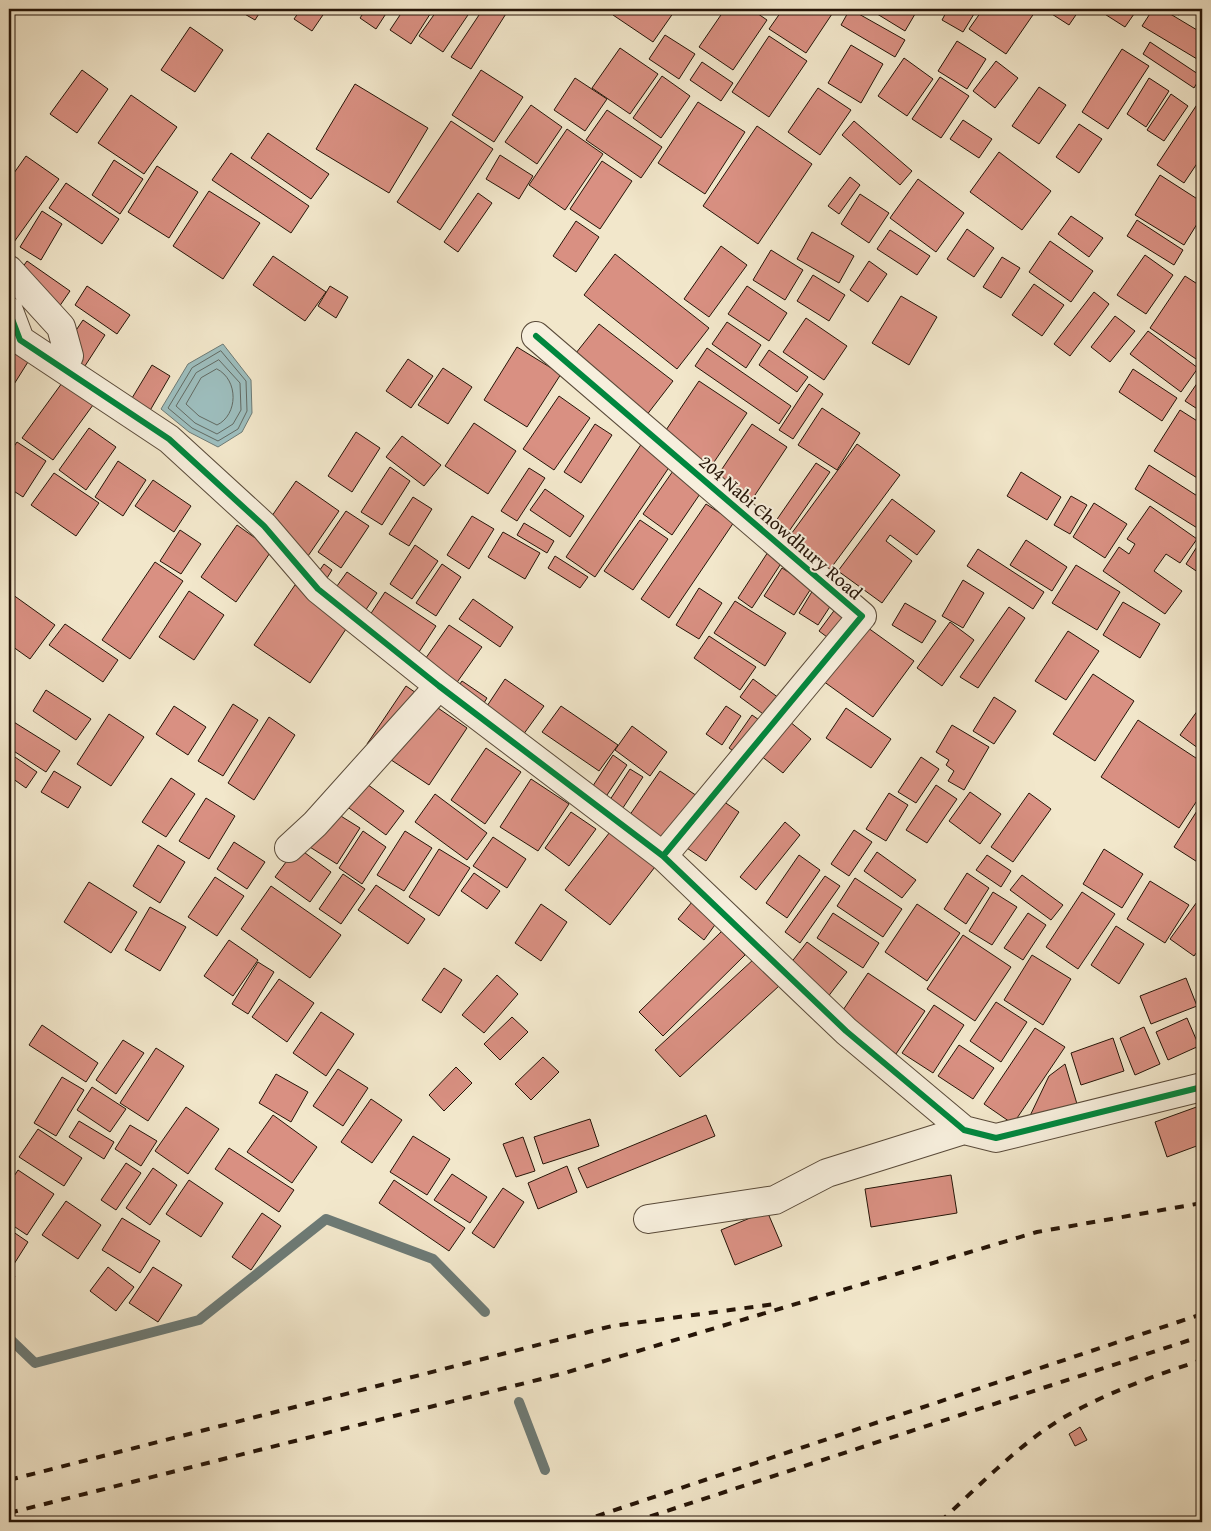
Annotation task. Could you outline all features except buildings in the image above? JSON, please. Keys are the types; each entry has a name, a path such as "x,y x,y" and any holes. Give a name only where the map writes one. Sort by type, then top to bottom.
{"street":[{"path":"9,270 61,327 69,356"},
{"path":"9,311 20,340 169,439 264,526 318,589 439,686 662,856 846,1031 964,1130 996,1138 1202,1087"},
{"name":"204 Nabi Chowdhury Road","path":"536,336 862,616 662,856"},
{"path":"289,848 315,824 439,686"},
{"path":"648,1219 775,1200 827,1173 964,1130"}],"water":[{"path":"223,344 251,380 252,413 242,432 218,447 189,432 161,409 188,364"}],"waterway":[{"path":"9,1338 35,1363 199,1320 326,1219 433,1259 485,1312"},
{"path":"519,1402 545,1470"}],"railway":[{"path":"9,1513 561,1374 1037,1232 1202,1203"},
{"path":"9,1480 612,1326 775,1304"},
{"path":"579,1522 1202,1314"},
{"path":"633,1522 1202,1336"},
{"path":"940,1522 1018,1451 1068,1415 1134,1384 1202,1360"}],"cycle path":[{"path":"9,311 20,340 169,439 264,526 318,589 439,686 663,856 846,1031 964,1130 996,1138 1202,1087"},
{"path":"536,336 862,616 663,856"}]}
